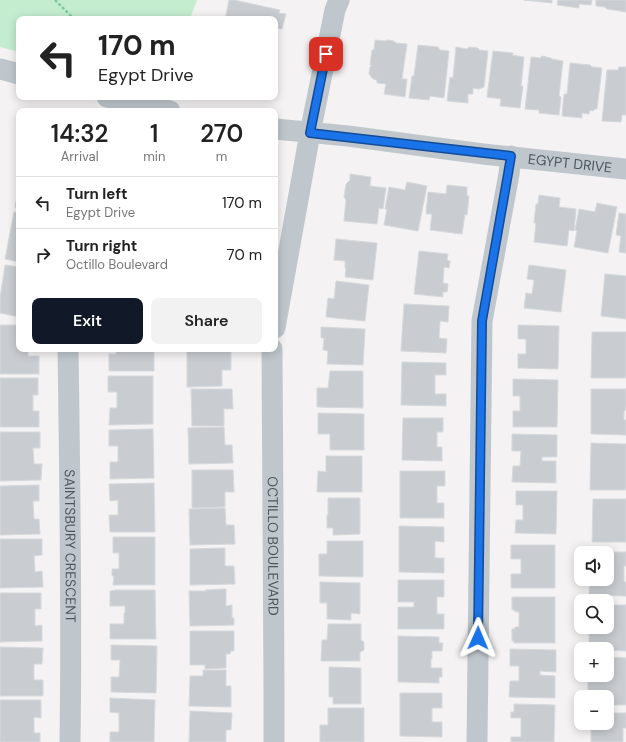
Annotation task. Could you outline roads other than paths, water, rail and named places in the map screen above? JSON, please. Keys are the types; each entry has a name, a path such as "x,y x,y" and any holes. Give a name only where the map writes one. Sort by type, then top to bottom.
{"street":[{"path":"278,311 310,133 335,10 339,0"},
{"path":"0,69 16,73"},
{"path":"109,102 150,108"},
{"name":"EGYPT DRIVE","path":"278,129 626,169"},
{"path":"477,742 482,321 511,156"},
{"name":"SAINTSBURY CRESCENT","path":"68,352 71,550 70,742"},
{"name":"OCTILLO BOULEVARD","path":"272,352 274,742"}]}
